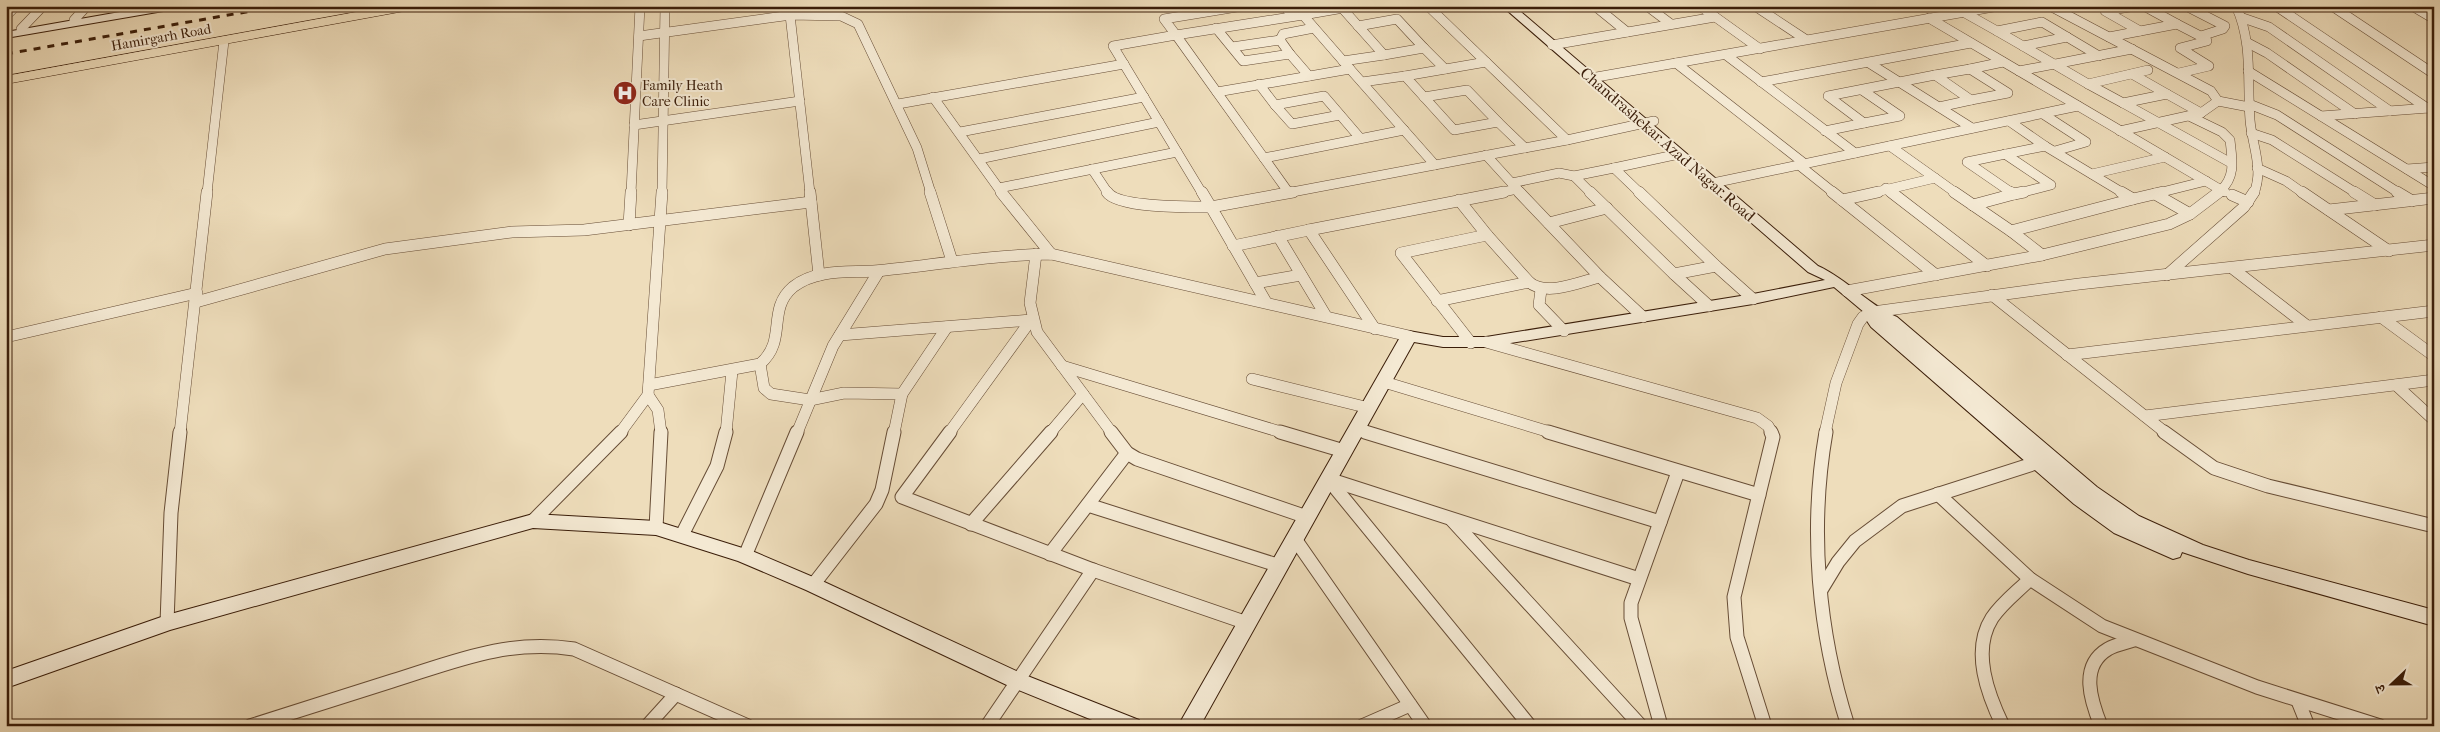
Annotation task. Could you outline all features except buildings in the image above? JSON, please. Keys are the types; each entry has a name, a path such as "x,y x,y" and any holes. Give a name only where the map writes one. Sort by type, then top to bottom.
{"main road":[{"name":"Hamirgarh Road","path":"6,75 380,6"},
{"name":"Hamirgarh Road","path":"6,80 410,6"}],"street":[{"path":"6,16 16,6"},
{"path":"21,29 43,6"},
{"path":"74,20 87,6"},
{"path":"6,33 131,8 153,6"},
{"path":"6,33 175,6"},
{"path":"630,225 640,6"},
{"path":"656,528 661,428 658,410 649,390 655,285 662,221 665,6"},
{"path":"1243,6 1164,19 1289,192"},
{"path":"1284,6 1293,16"},
{"path":"1266,302 1211,207 1113,46 1355,6"},
{"path":"1428,6 1567,140"},
{"name":"Chandrashekar Azad Nagar Road","path":"1507,6 1557,44 1649,122 1719,182 1814,269 1838,284 1873,312 1873,318 1877,324 2044,460"},
{"name":"Chandrashekar Azad Nagar Road","path":"1520,6 1557,44"},
{"path":"1595,6 1627,32"},
{"path":"1647,6 1671,24"},
{"path":"1700,6 1760,50"},
{"path":"1755,6 1805,40"},
{"path":"1596,77 1760,50 1805,40 1999,6"},
{"path":"2050,6 2179,73 2211,91 2221,102 2249,105 2277,115 2412,201"},
{"path":"2136,6 2105,11 2140,31"},
{"path":"2144,6 2207,41 2181,46 2180,48 2209,66 2179,73"},
{"path":"2186,6 2225,26 2201,36"},
{"path":"2167,275 2248,202 2257,187 2258,168 2251,133 2249,105 2248,31 2236,6"},
{"path":"2276,6 2430,108"},
{"path":"2332,6 2434,74"},
{"path":"2412,6 2434,18"},
{"path":"1342,8 1384,54"},
{"path":"638,36 664,34 790,10 841,16 858,24 898,104 917,148 952,261"},
{"path":"790,10 819,275"},
{"path":"2424,13 2434,12"},
{"path":"1965,13 2088,84 2232,163"},
{"path":"1303,15 1435,165"},
{"path":"1557,44 1715,17"},
{"path":"1929,18 2206,181 2248,202"},
{"path":"2243,18 2269,27 2390,111"},
{"path":"1358,26 1397,19 1445,69"},
{"path":"1997,31 2042,22 2099,56"},
{"path":"2108,37 2178,24"},
{"path":"1216,28 1243,61 1290,54"},
{"path":"1280,40 1283,34 1314,28"},
{"path":"2023,46 2067,37"},
{"path":"167,623 172,513 224,40"},
{"path":"1232,47 1280,40"},
{"path":"1280,40 1309,76"},
{"path":"1761,82 1971,43"},
{"path":"2248,44 2267,53 2355,114"},
{"path":"1344,61 1424,48"},
{"path":"2019,71 2132,49"},
{"path":"1726,55 1855,153"},
{"path":"1362,82 1486,62"},
{"path":"1864,123 1828,96 2003,62"},
{"path":"1676,63 1936,275"},
{"path":"1870,63 1972,128"},
{"path":"898,104 1124,64"},
{"path":"1217,92 1350,69"},
{"path":"1939,107 2008,93 1970,69"},
{"path":"2088,84 2148,70"},
{"path":"2248,71 2434,186"},
{"path":"2132,74 2201,113"},
{"path":"1935,75 1972,101"},
{"path":"1405,76 1454,130 1498,122"},
{"path":"1259,84 1275,106 1292,124 1340,115"},
{"path":"1424,97 1467,90 1524,148"},
{"path":"1825,131 1900,116 1862,90"},
{"path":"2123,103 2167,94"},
{"path":"1275,106 1324,96 1360,138"},
{"path":"934,97 999,188 1051,254"},
{"path":"960,132 1144,97"},
{"path":"634,124 800,101"},
{"path":"2120,131 2201,113 2221,102"},
{"path":"1719,182 2078,106"},
{"path":"2321,116 2430,108"},
{"path":"2043,114 2086,142 2055,151"},
{"path":"533,521 622,431 649,390 760,364 769,359 775,351 778,312 783,298 791,288 819,275 879,271 952,261 1051,254 1266,302 1374,329 1443,342 1479,343 1564,331 1838,284 1936,275 2042,256 2169,224 2190,214 2226,192 2231,180 2230,140 2222,132 2189,116"},
{"path":"2009,121 2132,199"},
{"path":"979,158 1159,122"},
{"path":"1092,169 1109,195 1116,198 1168,208 1211,207 1567,140 1649,122"},
{"name":"Chandrashekar Azad Nagar Road","path":"1649,122 1679,154 1719,182"},
{"path":"1264,158 1404,130"},
{"path":"2251,133 2272,140 2375,205"},
{"path":"1890,146 2011,231 2042,256"},
{"path":"2014,194 1967,162 2046,146"},
{"path":"999,188 1177,152"},
{"path":"1233,246 1458,200 1559,173 1574,176 1679,154"},
{"path":"1973,205 2051,185 2005,154"},
{"path":"1486,155 1600,277 1643,317"},
{"path":"2092,174 2165,157"},
{"path":"2407,169 2434,167"},
{"path":"1613,168 1753,299"},
{"path":"2258,168 2286,181 2389,251"},
{"path":"1574,176 1709,306"},
{"path":"1842,200 1886,188 1935,178"},
{"path":"2011,231 2206,181"},
{"path":"1886,188 1988,266"},
{"path":"2155,194 2190,214"},
{"path":"2329,210 2434,198"},
{"path":"1458,200 1529,282 1541,290 1600,277"},
{"path":"6,337 196,297 386,249 512,232 584,230 811,202"},
{"path":"1549,223 1607,208"},
{"path":"1309,230 1374,329"},
{"path":"1487,234 1401,253 1437,302 1479,343 1757,418 1767,424 1772,430 1773,438 1734,597 1734,618 1744,665 1765,726"},
{"path":"1278,236 1326,316"},
{"path":"1848,726 1834,679 1825,630 1821,590 1819,521 1822,453 1831,402 1858,324 1863,317 1873,312 1992,295 2434,245"},
{"path":"1036,254 1029,309 1031,320 1062,366 1127,453 1137,459 1307,517"},
{"path":"1674,274 1716,266"},
{"path":"2232,268 2306,325"},
{"path":"745,556 810,400 840,335 879,271"},
{"path":"1255,283 1301,275"},
{"path":"1437,302 1529,282"},
{"path":"1541,290 1539,305 1564,331"},
{"path":"1992,295 2194,455 2214,468 2236,476 2434,526"},
{"path":"2067,355 2434,310"},
{"path":"2381,317 2434,356"},
{"path":"840,335 1031,320"},
{"path":"902,497 1031,320"},
{"path":"813,585 868,517 876,504 882,490 902,394 947,327"},
{"path":"1189,726 1409,336"},
{"path":"760,364 766,392 810,400 844,393 902,394"},
{"path":"1062,366 1344,451"},
{"path":"682,535 717,466 726,431 732,371"},
{"path":"1252,379 1369,408"},
{"path":"2145,416 2434,380"},
{"path":"1384,382 1759,495"},
{"path":"2396,384 2434,420"},
{"path":"971,524 1083,394"},
{"path":"1357,429 1660,522"},
{"path":"1050,554 1127,453"},
{"path":"1821,590 1838,562 1855,541 1875,524 1902,506 2044,460"},
{"path":"2044,460 2132,521 2160,535 2248,567 2434,618"},
{"path":"2044,460 2080,499 2121,528 2149,543 2237,575 2434,629"},
{"path":"1661,726 1631,618 1631,603 1678,472"},
{"path":"1328,479 1639,580"},
{"path":"1328,479 1530,726"},
{"path":"882,490 1050,554 1247,623"},
{"path":"1938,494 2030,579 2102,626 2134,640 2298,701 2380,726"},
{"path":"1088,505 1280,566"},
{"path":"1451,518 1641,726"},
{"path":"6,680 167,623 533,521 656,528 745,556 813,585 1018,681 1131,726"},
{"path":"1295,539 1425,726"},
{"path":"987,726 1094,570"},
{"path":"2003,726 1985,678 1983,648 1988,626 1998,610 2030,579"},
{"path":"2101,726 2091,704 2088,677 2094,662 2107,650 2134,640"},
{"path":"250,726 474,655 518,646 546,645 574,649 748,726"},
{"path":"647,726 676,694"},
{"path":"2298,701 2308,726"},
{"path":"1362,726 1410,704"}],"railway":[{"path":"6,54 280,6"}],"place":[{"name":"Family Heath Care Clinic","path":"625,93"}]}
